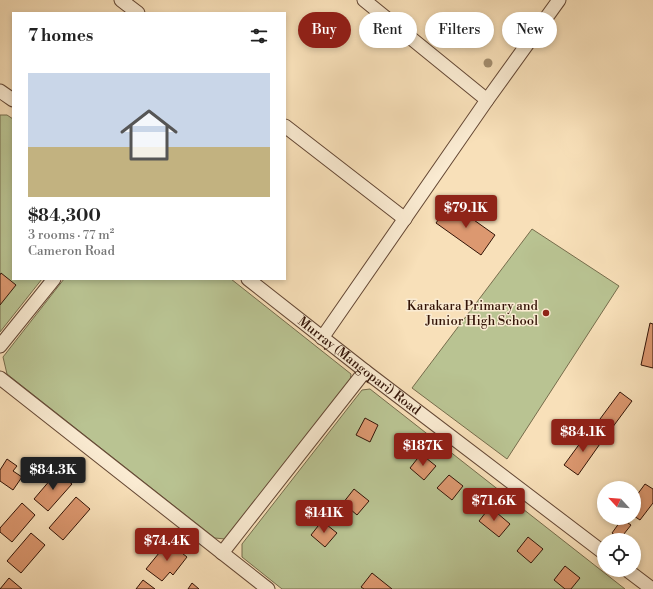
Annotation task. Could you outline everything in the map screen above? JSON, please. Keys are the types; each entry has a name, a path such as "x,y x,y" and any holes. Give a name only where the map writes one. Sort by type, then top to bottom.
{"street":[{"path":"122,0 137,12"},
{"path":"364,0 487,100"},
{"path":"322,338 487,100 559,0"},
{"path":"0,91 12,99"},
{"path":"286,127 405,219"},
{"path":"0,346 53,280"},
{"name":"Murray (Mangopari) Road","path":"249,280 322,338 597,548"},
{"path":"222,554 365,371"},
{"path":"0,378 268,589"},
{"path":"636,577 652,589"}],"green space":[{"path":"0,115 7,115 12,118 12,280 41,280 0,332"},
{"path":"532,229 619,286 507,459 412,388"},
{"path":"63,280 232,280 351,374 350,382 225,539 215,538 7,374 3,357"},
{"path":"370,389 597,567 597,577 610,577 625,589 282,589 242,557 242,544 362,390"}],"building":[{"path":"450,203 495,235 481,255 436,223"},
{"path":"1,273 16,285 0,305 0,275"},
{"path":"650,323 653,324 653,368 641,365"},
{"path":"620,392 632,401 612,428 600,419"},
{"path":"365,418 378,425 370,442 356,435"},
{"path":"589,431 602,441 578,475 564,465"},
{"path":"421,454 436,466 424,480 410,468"},
{"path":"7,459 17,466 13,471 22,477 13,490 0,481 0,470"},
{"path":"57,472 72,484 48,511 34,499"},
{"path":"449,475 463,486 452,500 437,488"},
{"path":"645,484 653,489 653,503 641,519 641,489"},
{"path":"354,489 369,501 357,515 343,503"},
{"path":"76,497 90,509 63,540 49,528"},
{"path":"22,503 35,515 12,542 0,532 0,528"},
{"path":"490,507 510,524 499,537 479,521"},
{"path":"322,521 337,533 325,547 311,535"},
{"path":"618,525 631,525 625,533 612,533"},
{"path":"31,533 45,545 21,573 7,561"},
{"path":"528,537 543,549 531,563 517,551"},
{"path":"168,542 187,557 173,575 170,572 162,581 146,569"},
{"path":"565,566 580,578 571,589 565,589 554,580"},
{"path":"372,573 392,589 364,589 361,587"},
{"path":"9,578 22,589 0,589"},
{"path":"143,580 155,589 136,589"},
{"path":"192,583 199,589 188,589"}],"place":[{"name":"Karakara Primary and Junior High School","path":"546,313"}]}
